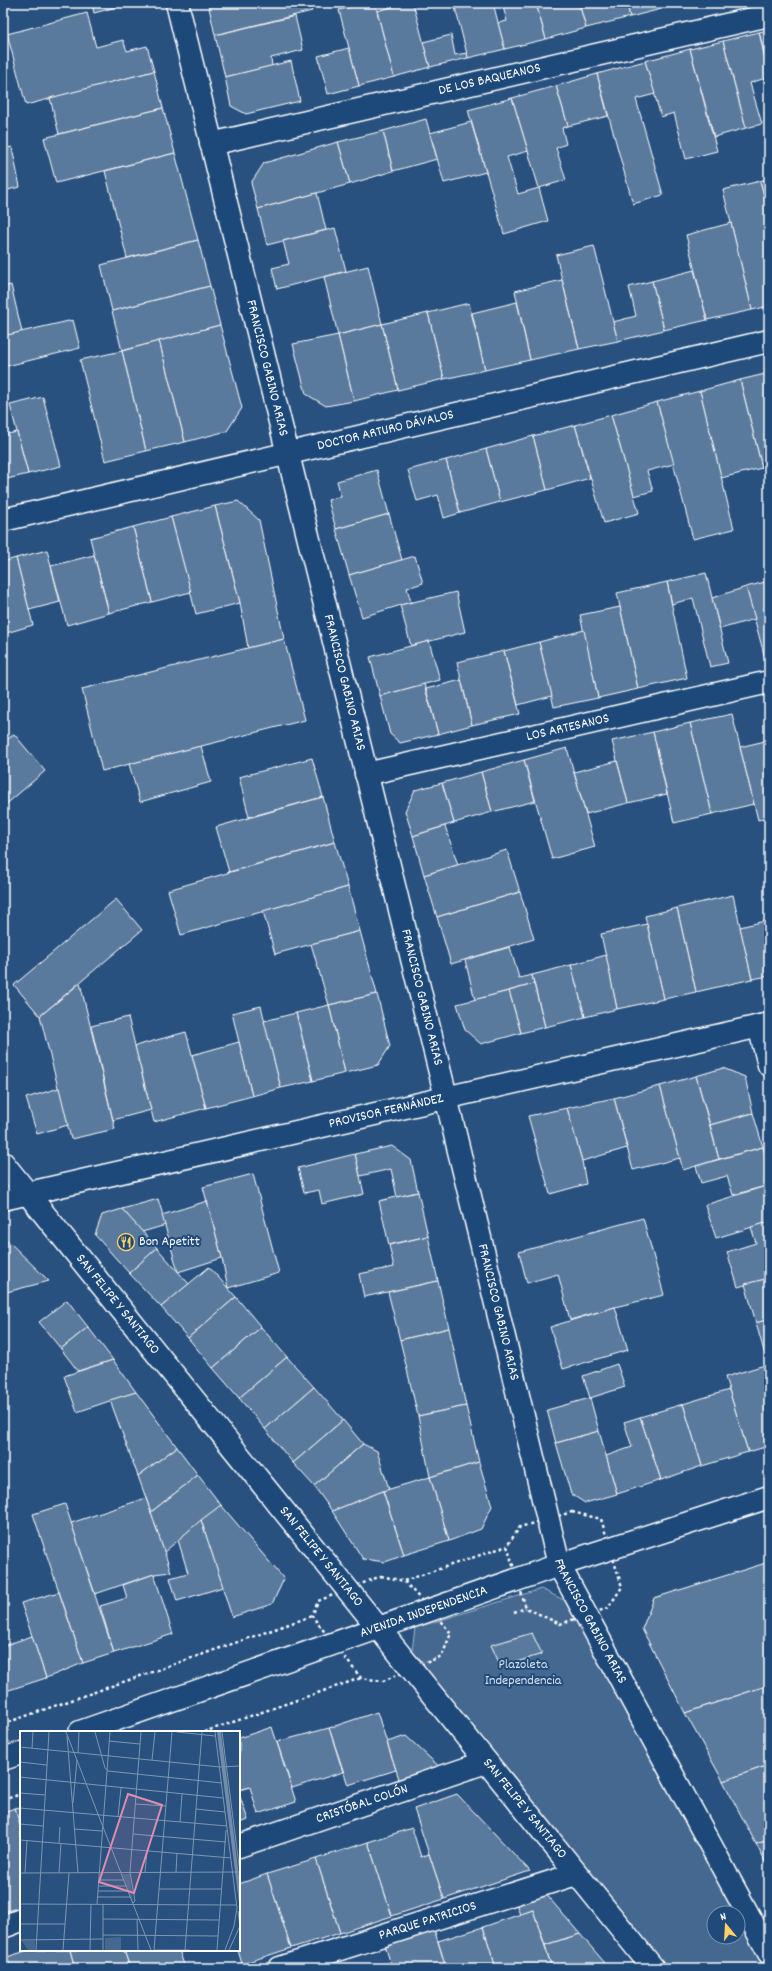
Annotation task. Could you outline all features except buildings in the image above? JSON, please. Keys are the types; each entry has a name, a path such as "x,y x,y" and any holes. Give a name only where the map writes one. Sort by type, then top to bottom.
{"street":[{"name":"FRANCISCO GABINO ARIAS","path":"177,3 446,1097 559,1565 769,1953"},
{"name":"DE LOS BAQUEANOS","path":"211,144 769,15"},
{"name":"DOCTOR ARTURO DÁVALOS","path":"3,520 769,341"},
{"name":"LOS ARTESANOS","path":"366,774 769,682"},
{"name":"PROVISOR FERNÁNDEZ","path":"3,1198 764,1025"},
{"path":"764,1025 769,1065"},
{"name":"SAN FELIPE Y SANTIAGO","path":"3,1163 348,1588 486,1762 653,1968"},
{"name":"AVENIDA INDEPENDENCIA","path":"83,1731 429,1609 610,1548 769,1497"},
{"path":"3,1759 20,1753"},
{"name":"CRISTÓBAL COLÓN","path":"240,1846 486,1762"},
{"name":"PARQUE PATRICIOS","path":"280,1968 576,1874"},
{"path":"3,1927 20,1920"}],"path":[{"path":"3,1724 312,1616 318,1601 381,1576 404,1581 507,1546 520,1527 572,1512 601,1519 622,1587 608,1608 560,1624 526,1608 507,1546"},
{"path":"207,1731 361,1678 383,1681 442,1656 451,1633 404,1581"},
{"path":"312,1616 361,1678"},
{"path":"3,1800 20,1794"}],"green space":[{"name":"Plazoleta Independencia","path":"541,1589 568,1602 732,1905 706,1905 706,1945 746,1945 746,1931 766,1968 668,1968 412,1651 415,1628"}],"place":[{"name":"Bon Apetitt","path":"126,1242"}]}
